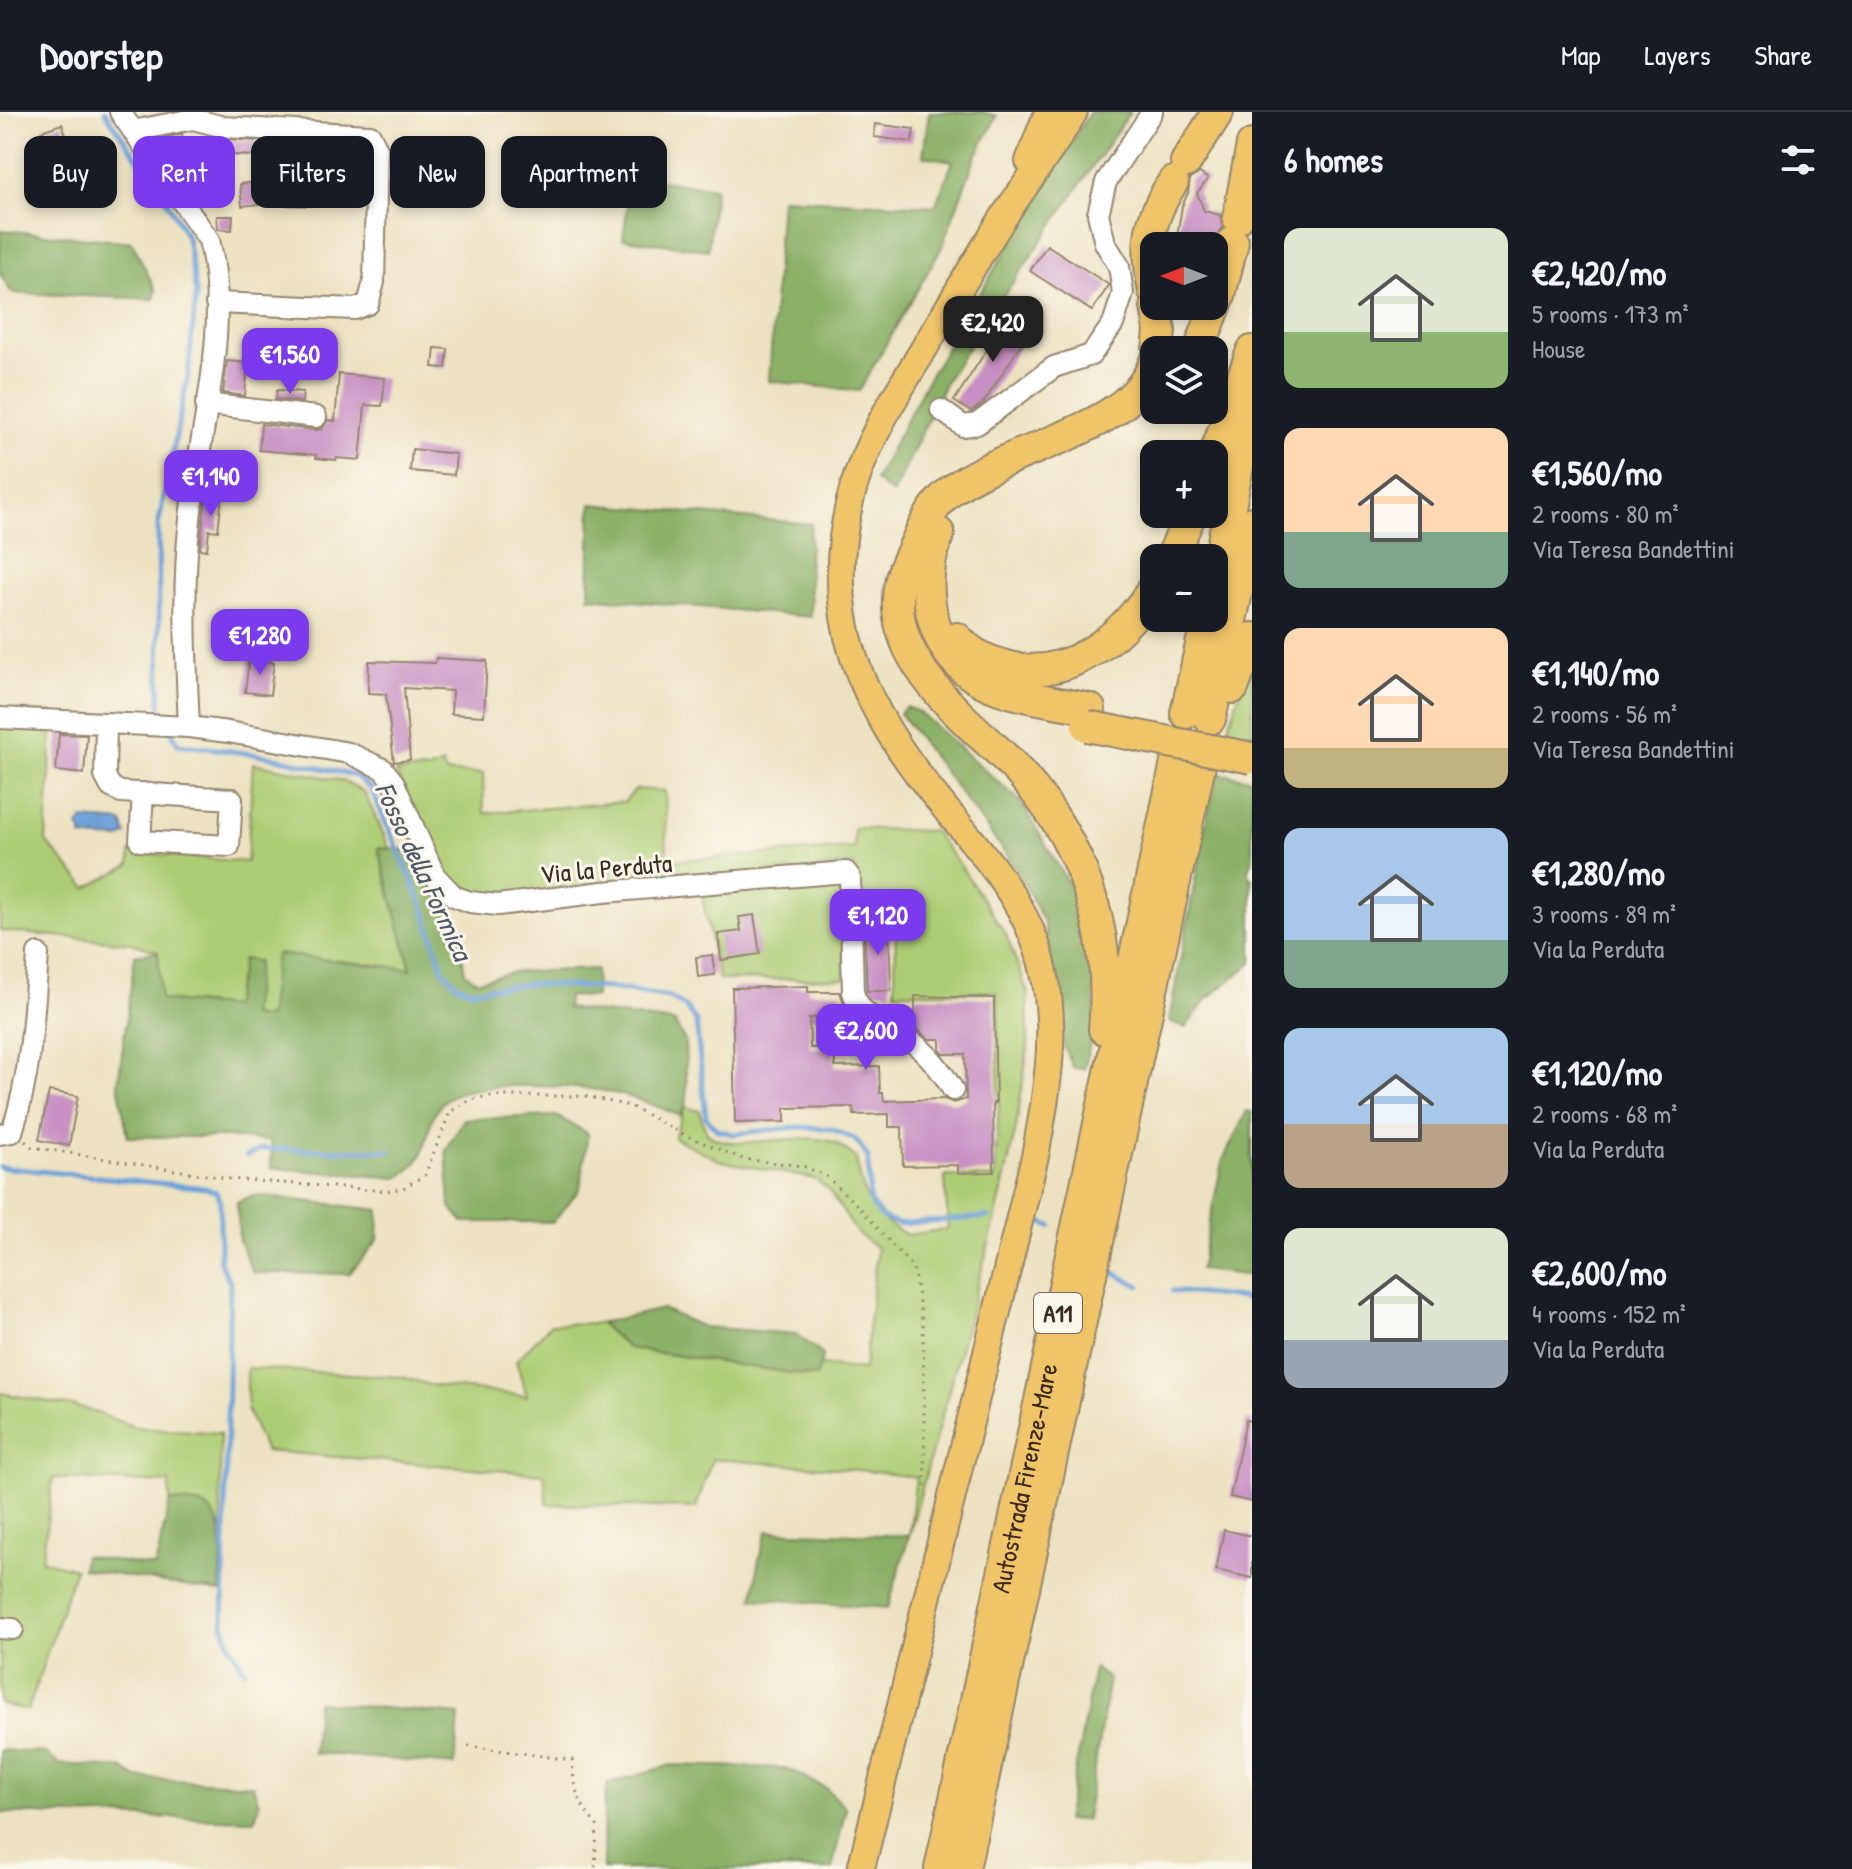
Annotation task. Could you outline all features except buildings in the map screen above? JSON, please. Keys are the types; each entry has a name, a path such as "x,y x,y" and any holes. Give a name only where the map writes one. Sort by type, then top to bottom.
{"highway":[{"path":"1149,232 1160,201 1218,112"},
{"path":"1204,336 1220,295 1252,145"},
{"path":"1220,440 1252,351"},
{"path":"1140,387 1135,395 1106,416 959,485 932,511 921,558 928,600 938,633 958,663 970,673 1002,689 1088,717 1252,758"},
{"path":"1222,544 1252,397"},
{"path":"1066,1272 1106,1011 1105,971 1097,922 1085,878 1057,818 1025,777 927,681 908,649 898,597 900,581 921,558 954,511 973,494 1140,413"},
{"path":"1206,718 1252,522"},
{"path":"921,558 945,619 964,646 994,663 1027,670 1047,669 1087,656 1125,624 1140,605"},
{"path":"1206,718 1207,632"},
{"path":"1206,718 1240,666 1252,638"},
{"path":"1088,717 1252,745"},
{"name":"Autostrada Firenze-Mare","path":"940,1869 1066,1272 1196,760 1182,854 964,1869"}],"main road":[{"path":"1007,212 1048,112"},
{"path":"861,1869 1035,1156 1051,1067 1051,1034 1043,972 1023,914 1006,884 912,766 858,674 840,597 842,546 854,486 879,427 1007,212 1074,112"}],"street":[{"path":"0,718 189,727 186,649 189,521 216,338 214,260 209,240 120,112"},
{"path":"941,410 963,426 977,424 1054,367 1091,355 1113,324 1123,293 1119,266 1105,243 1098,214 1106,182 1152,112"},
{"path":"133,131 193,119 224,127 370,135 375,141 374,282 368,304 355,309 216,303"},
{"path":"206,404 316,417"},
{"path":"106,723 105,776 111,787 121,792 143,793 232,799 229,846 140,841 143,793"},
{"name":"Via la Perduta","path":"189,727 349,753 383,769 394,783 435,876 454,896 470,902 498,905 603,892 846,872 850,877 853,992 856,1003 865,1013 910,1040 929,1057 953,1090"},
{"path":"6,1133 24,1095 31,1049 38,954"}],"path":[{"path":"6,1133 32,1147 231,1179 387,1191 403,1188 425,1175 444,1124 457,1106 489,1096 585,1096 630,1106 687,1136 743,1159 803,1166 827,1177 860,1208 913,1268 923,1325 925,1490"},
{"path":"468,1746 572,1760 574,1791 597,1826 595,1869"}],"green space":[{"path":"929,112 982,112 997,116 975,158 941,249 859,391 769,381 781,198 935,206 953,161 923,156"},
{"path":"1090,112 1130,112 948,377 893,494 875,480 929,377"},
{"path":"667,182 715,188 708,250 623,239 627,208 667,208"},
{"path":"0,230 132,242 156,291 154,299 12,293 0,274"},
{"path":"591,504 811,524 811,617 589,597"},
{"path":"1252,654 1252,735 1228,729"},
{"path":"906,707 919,712 1021,802 1072,890 1092,957 1095,1023 1084,1069 1073,1068 1064,1046 1044,922 1015,866 900,713"},
{"path":"0,710 53,712 46,842 87,888 130,865 130,852 247,862 253,763 344,781 364,792 390,849 378,849 411,969 277,954 269,1018 251,1017 257,961 243,959 233,1007 161,1000 157,951 131,943 0,931"},
{"path":"442,764 446,773 483,773 484,813 624,802 636,789 665,791 667,861 854,848 854,828 933,831 960,865 1006,935 1027,991 1028,1047 1016,1128 995,1221 909,1536 916,1477 712,1459 696,1508 547,1504 544,1474 265,1451 247,1410 247,1368 403,1377 430,1385 527,1396 516,1361 551,1324 600,1323 628,1348 816,1377 820,1365 864,1370 877,1248 857,1233 828,1189 815,1179 721,1161 674,1138 685,1107 700,1111 708,1133 725,1141 807,1139 838,1144 856,1158 865,1195 876,1212 907,1235 948,1229 945,1176 995,1178 999,1105 997,992 895,992 896,915 855,913 854,865 486,898 452,887 434,861 396,772 429,770"},
{"path":"1215,773 1252,779 1252,862 1248,873 1252,880 1252,962 1206,1000 1185,1028 1169,1021"},
{"path":"378,848 412,850 459,936 465,973 477,981 514,972 596,969 595,997 568,996 567,1008 674,1022 685,1041 687,1102 680,1116 615,1093 592,1089 514,1086 470,1090 443,1102 431,1122 418,1160 398,1178 271,1168 271,1141 227,1137 128,1137 118,1084 135,955 158,952 161,1000 232,1007 243,959 258,961 251,1016 268,1018 276,954 411,969"},
{"path":"833,882 842,894 845,978 719,980 701,891"},
{"path":"1247,1111 1252,1112 1252,1276 1200,1270 1222,1162"},
{"path":"556,1116 588,1133 580,1189 553,1222 463,1222 450,1206 446,1150 464,1119"},
{"path":"253,1195 379,1210 378,1240 349,1274 253,1273 239,1240 237,1202"},
{"path":"662,1309 703,1327 796,1334 823,1355 816,1377 628,1348 600,1323"},
{"path":"0,1393 83,1408 135,1427 220,1433 221,1533 213,1515 203,1506 170,1501 169,1483 53,1478 42,1560 75,1569 28,1710 0,1704"},
{"path":"170,1501 201,1505 217,1520 222,1544 220,1592 82,1569 84,1556 155,1567"},
{"path":"767,1531 909,1536 888,1608 753,1598"},
{"path":"1094,1668 1109,1679 1086,1819 1066,1821"},
{"path":"317,1702 459,1715 455,1765 313,1753"},
{"path":"0,1750 44,1753 59,1764 121,1768 137,1778 253,1785 259,1804 255,1820 0,1813"},
{"path":"671,1765 786,1768 826,1788 846,1808 832,1869 603,1869 604,1804 608,1784"}],"water":[{"path":"83,819 122,822 126,834 121,839 82,837 78,827"}],"waterway":[{"name":"Fosso della Formica","path":"105,112 164,196 187,237 196,293 188,376 158,526 160,712 165,721"},
{"name":"Fosso della Formica","path":"172,733 178,744 268,756 356,776 371,789 423,906 443,970 458,986 471,990 530,984 610,988 669,997 685,1007 696,1021 706,1118 717,1130 733,1134 799,1127 832,1129 856,1140 868,1157 870,1203 883,1218 898,1224 988,1217"},
{"path":"247,1156 261,1149 390,1151"},
{"path":"0,1167 206,1188 216,1192 220,1201 220,1262 230,1282 223,1624 244,1670"},
{"name":"Fosso della Formica","path":"1035,1220 1051,1226"},
{"name":"Fosso della Formica","path":"1115,1273 1140,1286"},
{"path":"1172,1291 1252,1299"}]}
